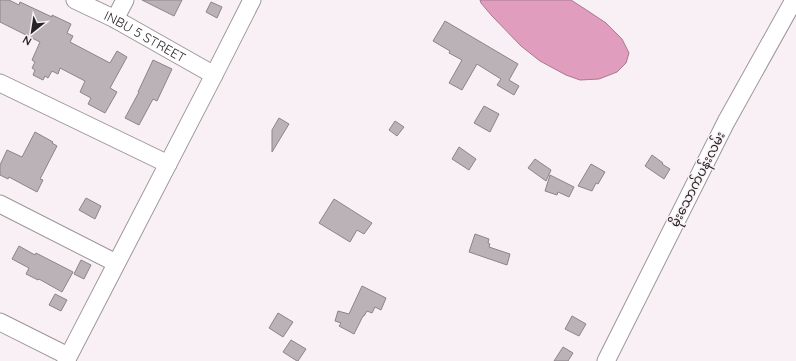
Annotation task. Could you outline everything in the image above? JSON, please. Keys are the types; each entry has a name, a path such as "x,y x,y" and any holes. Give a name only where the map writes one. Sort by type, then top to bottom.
{"street":[{"name":"INBU 5 STREET","path":"75,0 115,19 214,75"},
{"path":"115,19 125,0"},
{"path":"0,322 67,358 252,0"},
{"name":"မိုးသောက်ပန်းလမ်း","path":"606,361 726,122 794,0"},
{"path":"0,83 168,164"},
{"path":"0,204 116,263"}],"shaded area":[{"path":"480,0 571,0 606,23 622,39 629,53 626,63 617,72 599,79 580,80 566,75 540,61 521,46 492,16"}],"building":[{"path":"0,0 9,0 19,5 20,2 71,24 67,33 73,36 70,42 110,63 117,51 127,57 110,88 117,92 105,113 88,104 91,98 80,92 85,81 60,68 58,74 52,71 48,78 45,76 43,80 33,75 35,70 32,68 35,62 32,60 40,42 0,22"},
{"path":"142,0 182,0 174,16"},
{"path":"211,2 222,7 217,18 206,12"},
{"path":"445,21 518,64 509,80 519,86 514,95 497,85 501,79 477,64 462,90 449,83 462,60 449,53 450,51 433,41"},
{"path":"153,60 172,69 157,101 153,99 139,125 125,118 139,92"},
{"path":"484,106 499,114 490,132 474,123"},
{"path":"279,118 289,124 272,152 272,130"},
{"path":"395,121 404,127 397,136 389,130"},
{"path":"35,132 53,142 52,143 57,146 40,179 43,180 37,192 9,177 8,179 0,175 0,165 7,150 22,157"},
{"path":"459,147 476,159 469,170 452,159"},
{"path":"652,155 670,169 664,179 645,166"},
{"path":"535,159 551,170 546,181 528,168"},
{"path":"591,164 605,172 598,184 596,183 592,191 578,186"},
{"path":"550,175 574,187 569,197 558,192 557,195 545,191"},
{"path":"86,198 101,206 95,219 79,210"},
{"path":"334,199 372,223 364,234 357,230 350,242 319,223"},
{"path":"475,234 489,239 489,247 510,254 507,265 469,252"},
{"path":"19,246 73,272 62,292 39,279 38,280 26,274 29,268 12,259"},
{"path":"81,260 91,265 84,279 74,274"},
{"path":"362,286 386,298 381,310 375,307 372,313 367,311 354,334 339,326 341,323 335,321 338,311 349,314"},
{"path":"55,294 67,300 61,311 49,305"},
{"path":"278,313 293,322 283,337 269,328"},
{"path":"572,316 586,324 579,336 565,329"},
{"path":"291,340 306,349 298,361 283,352"},
{"path":"563,347 573,353 568,361 554,361"}]}
